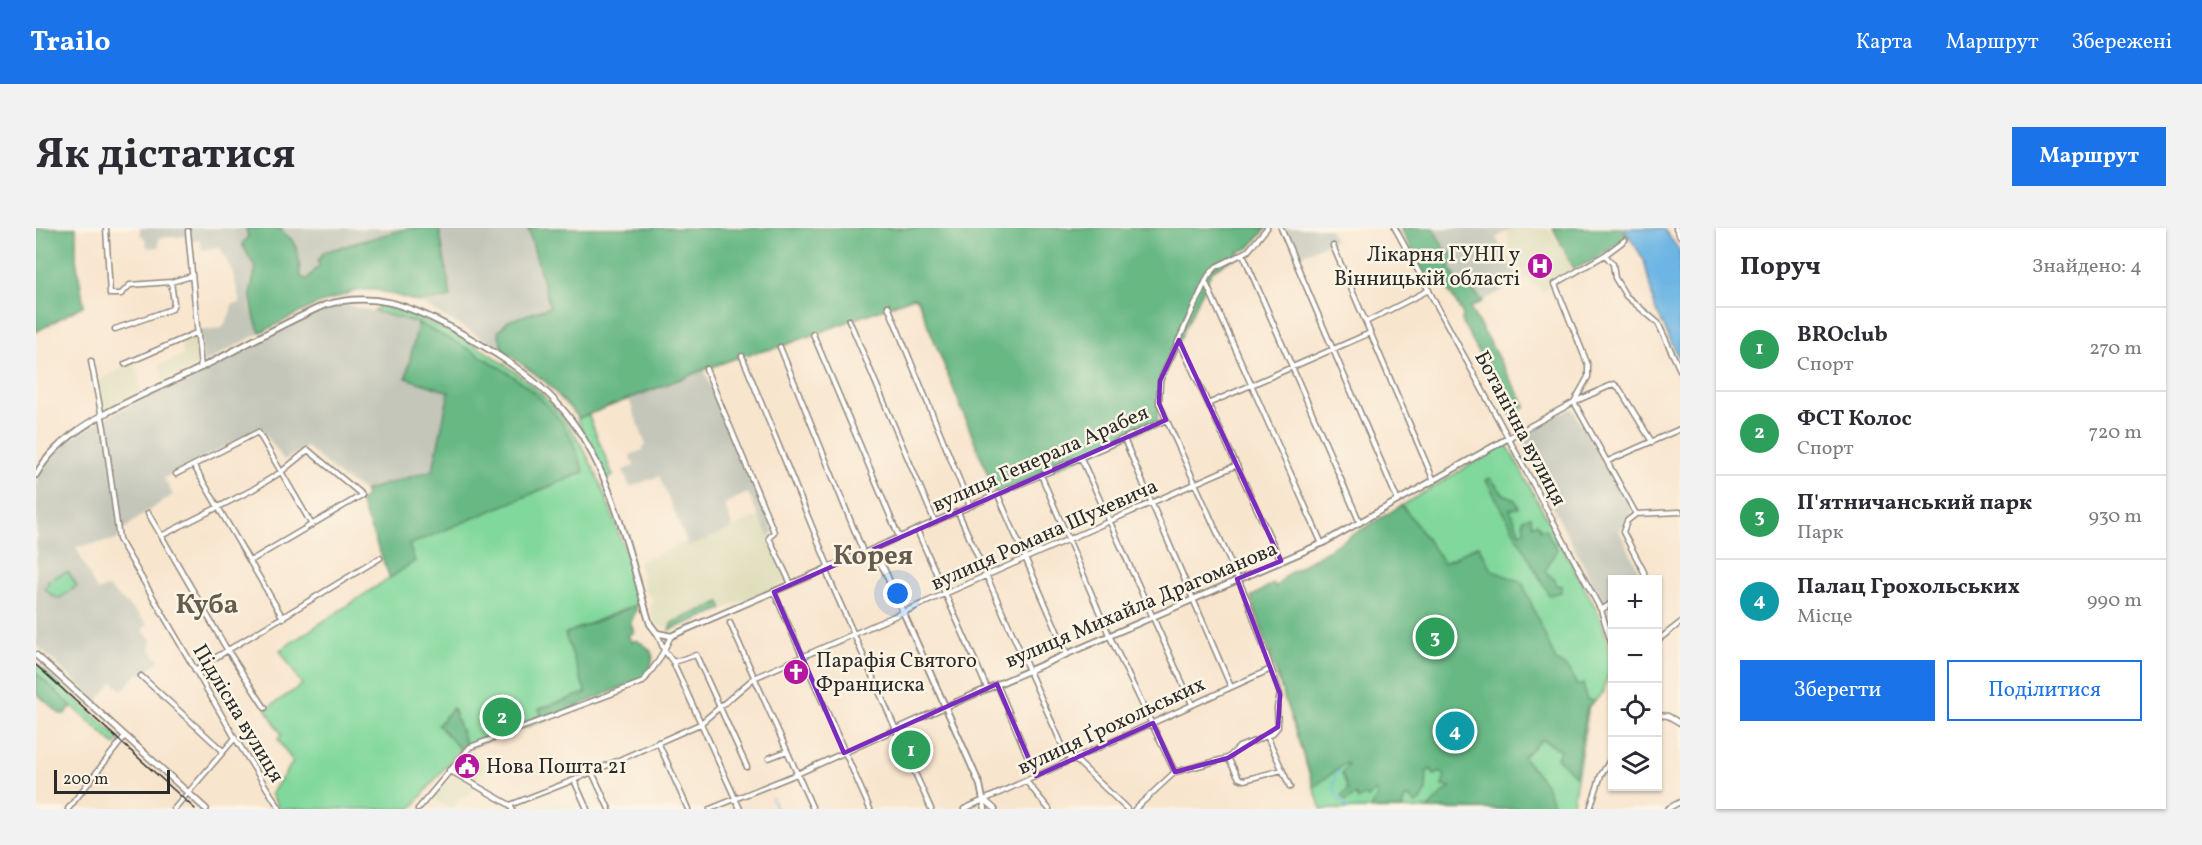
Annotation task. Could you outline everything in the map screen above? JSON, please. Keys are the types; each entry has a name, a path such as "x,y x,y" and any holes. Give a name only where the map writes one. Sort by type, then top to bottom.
{"main road":[{"path":"36,476 47,458 63,442 102,417 325,305 359,297 415,310 464,335 511,364 537,384 572,421 588,447 611,500 628,548 650,624 657,633 671,636 859,553 873,556 884,569 985,800 985,809"},
{"name":"вулиця Михайла Драгоманова","path":"945,707 1194,597 1322,544 1361,524 1510,437"},
{"path":"36,655 206,809"}],"street":[{"path":"106,228 110,294 121,294 130,285 171,282 192,276"},
{"name":"вулиця Генерала Арабея","path":"859,553 879,547 1166,420 1159,403 1160,381 1205,282 1216,267 1243,254 1267,228"},
{"path":"1281,228 1398,501"},
{"name":"Ботанічна вулиця","path":"1395,228 1510,437 1601,610 1608,633"},
{"path":"1676,228 1680,236"},
{"path":"188,231 201,368"},
{"path":"1574,402 1588,377 1588,365 1555,288 1558,281 1605,255 1625,240"},
{"path":"1333,246 1434,481"},
{"path":"1243,254 1361,524"},
{"path":"1605,255 1613,264 1615,278 1626,296 1658,323 1680,370"},
{"path":"115,329 172,309 174,303 171,282"},
{"path":"1205,282 1322,544"},
{"path":"1366,322 1429,290"},
{"path":"888,306 970,506"},
{"path":"849,320 935,522"},
{"path":"126,364 198,332"},
{"path":"1210,403 1370,333"},
{"path":"813,334 899,537"},
{"path":"1179,340 1281,561"},
{"path":"780,347 859,553"},
{"path":"742,356 854,635 931,809"},
{"name":"Підлісна вулиця","path":"91,361 102,417 119,539 235,738 280,809"},
{"path":"706,369 774,532 769,538 791,584"},
{"path":"1510,437 1574,402 1610,385 1617,385 1652,442"},
{"path":"1574,402 1636,514"},
{"path":"1136,809 1175,772 1228,758 1239,747 1276,731 1278,724 1277,708 1280,694 1247,599 1166,420"},
{"path":"1608,461 1680,429"},
{"path":"176,474 258,432 312,525"},
{"path":"1124,439 1231,687"},
{"path":"161,536 281,472 308,450 362,495 250,561"},
{"path":"1081,458 1192,704"},
{"name":"вулиця Романа Шухевича","path":"511,807 700,724 754,678 1237,465"},
{"path":"194,466 283,618"},
{"path":"1041,475 1109,635 1175,772"},
{"path":"998,495 1067,654"},
{"path":"958,512 1067,756 1127,809"},
{"path":"1644,575 1623,532 1627,520 1636,514 1680,512"},
{"path":"148,513 265,708"},
{"path":"917,530 987,688"},
{"path":"874,549 884,569"},
{"path":"195,670 380,558"},
{"path":"774,592 870,809"},
{"path":"1601,610 1608,606"},
{"path":"730,623 813,809"},
{"path":"1662,637 1680,623"},
{"path":"657,633 664,650 673,662 740,809"},
{"path":"418,809 470,747 639,684 648,676 671,636"},
{"path":"673,662 696,655 747,767"},
{"name":"вулиця Ґрохольських","path":"964,809 1271,669"},
{"path":"141,676 223,751"},
{"path":"997,684 1036,776"},
{"name":"вулиця Михайла Драгоманова","path":"710,809 797,774 945,707"},
{"path":"1662,715 1680,723"},
{"path":"68,809 125,736"},
{"path":"1267,736 1290,787"},
{"path":"174,809 235,738"},
{"path":"658,742 688,809"},
{"path":"769,758 788,751"},
{"path":"1228,758 1239,778 1244,780 1282,770"},
{"path":"1590,809 1601,775 1608,764"},
{"path":"450,770 511,807"},
{"path":"592,772 609,809"},
{"path":"574,780 588,809"},
{"path":"1026,781 1049,809"},
{"path":"985,800 995,809"},
{"path":"1667,809 1680,802"}],"highlighted area":[{"path":"1179,340 1281,561 1237,579 1280,694 1278,727 1228,758 1175,772 1153,723 1036,776 997,684 844,753 774,592 856,556 876,553 874,549 1166,420 1159,403 1160,381"}],"shaded area":[{"path":"140,228 246,228 248,237 242,244 256,269 250,279 250,308 260,333 203,363 199,330 222,328 230,314 232,304 240,303 233,273 220,247 202,250 200,240 187,242 186,236 159,238 159,247 147,248 146,240 140,234"},
{"path":"281,228 408,228 324,252 319,266 306,281 299,275 300,260"},
{"path":"439,228 528,228 550,307 508,321 498,332 503,350 418,302 451,296"},
{"path":"1284,228 1329,228 1335,240 1296,258"},
{"path":"1433,228 1513,228 1496,238 1521,281 1469,308 1446,267 1459,259 1444,248"},
{"path":"1513,228 1548,228 1566,255 1571,268 1569,272 1551,282 1551,287 1543,291 1536,286 1525,277 1509,249 1508,231"},
{"path":"348,305 418,323 406,378 449,391 433,470 364,491 341,477 307,447 284,460 261,428 164,478 173,495 118,534 119,539 76,547 97,591 108,587 148,624 142,630 152,641 150,649 159,660 143,675 139,672 122,690 113,682 97,701 36,645 36,481 39,473 65,443 107,417 271,333 327,308"},
{"path":"196,336 198,365 163,382 160,365 183,355 181,341"},
{"path":"135,361 141,392 102,413 96,382"},
{"path":"706,369 705,373 774,532 769,538 748,493 724,504 733,528 689,547 659,476 630,487 623,470 634,466 630,455 643,450 642,447 646,445 628,397"},
{"path":"1572,408 1632,512 1619,530 1641,575 1608,575 1608,600 1603,603 1546,494 1552,491 1537,461 1520,436"},
{"path":"759,516 789,581 674,630 658,626 653,620 650,606 653,599 645,591 639,562 687,541 690,547"},
{"path":"471,749 485,769 474,781 453,769"},
{"path":"454,774 475,787 468,797 460,798 452,809 449,809 433,797"}],"green space":[{"path":"36,228 76,228 76,259 84,305 36,332"},
{"path":"246,228 281,228 296,247 300,275 306,280 319,266 318,261 324,252 408,228 439,228 451,297 418,302 377,290 359,290 315,305 260,333 251,301 256,269 242,244 248,237"},
{"path":"528,228 1267,228 1249,248 1237,252 1237,256 1212,271 1160,381 1157,424 996,495 918,300 914,297 780,347 742,356 706,369 579,418 547,383 503,350 498,332 508,321 550,307"},
{"path":"1400,228 1433,228 1444,248 1458,258 1449,266 1458,282 1467,285 1483,301 1470,308 1526,407 1518,412 1521,418 1514,421 1462,321 1463,314 1440,277 1432,277 1429,282"},
{"path":"1553,228 1621,228 1628,237 1594,260 1574,269"},
{"path":"379,306 431,323 458,336 509,367 552,405 577,438 597,476 630,566 638,604 565,634 586,693 539,709 543,721 470,747 466,745 452,709 439,725 460,749 411,809 280,809 271,794 293,762 278,739 282,735 266,709 302,685 280,650 415,561 408,545 584,472 552,412 516,380 493,363 418,323 374,311"},
{"path":"418,323 482,356 524,384 543,400 559,418 571,438 584,472 409,545 415,561 390,578 360,502 366,496 364,491 433,470 449,392 406,378"},
{"path":"588,414 613,476 607,479 577,419"},
{"path":"1506,443 1600,616 1608,644 1608,677 1604,685 1604,692 1589,706 1572,809 1321,809 1251,597 1273,584 1275,588 1288,574"},
{"path":"1490,478 1502,493 1517,502 1519,508 1510,509 1520,533 1524,531 1523,519 1531,516 1532,525 1537,523 1541,530 1545,529 1557,549 1545,571 1555,580 1557,586 1561,585 1561,592 1549,595 1486,480"},
{"path":"1402,505 1444,563 1478,545 1493,571 1522,582 1556,661 1570,670 1577,686 1583,684 1586,699 1593,701 1587,707 1575,776 1557,758 1560,750 1546,741 1541,740 1523,757 1546,785 1555,809 1427,809 1450,787 1442,786 1445,776 1441,772 1434,775 1431,769 1427,771 1426,792 1421,801 1416,804 1408,796 1404,800 1402,809 1371,809 1377,795 1375,791 1368,798 1364,796 1358,800 1355,795 1346,801 1341,796 1348,790 1342,773 1348,764 1346,763 1314,787 1251,597 1273,584 1275,588 1288,574"},
{"path":"66,572 77,586 60,598 54,597 44,588 49,584 47,581"},
{"path":"720,602 723,609 669,630 673,622"},
{"path":"638,604 631,623 634,632 628,636 632,642 636,640 647,647 652,654 648,676 543,721 539,709 586,693 565,634"},
{"path":"36,663 120,739 115,745 36,673"},
{"path":"36,673 72,706 65,714 60,714 36,693"},
{"path":"453,708 466,745 460,749 438,725"}],"water":[{"path":"1624,228 1663,228 1680,251 1680,361 1655,308 1644,260"}],"waterway":[{"path":"1340,771 1336,773 1334,790 1348,809"},
{"path":"772,798 776,809"}],"tram line":[{"path":"36,665 195,809"}],"place":[{"name":"Лікарня ГУНП у Вінницькій області","path":"1540,266"},
{"name":"П'ятничанський парк","path":"1435,637"},
{"name":"Парафія Святого Франциска","path":"796,672"},
{"name":"ФСТ Колос","path":"502,717"},
{"name":"Палац Грохольських","path":"1455,731"},
{"name":"BROclub","path":"911,750"},
{"name":"Нова Пошта 21","path":"467,766"}],"district":[{"name":"Корея","path":"873,555"},
{"name":"Куба","path":"207,604"}]}
